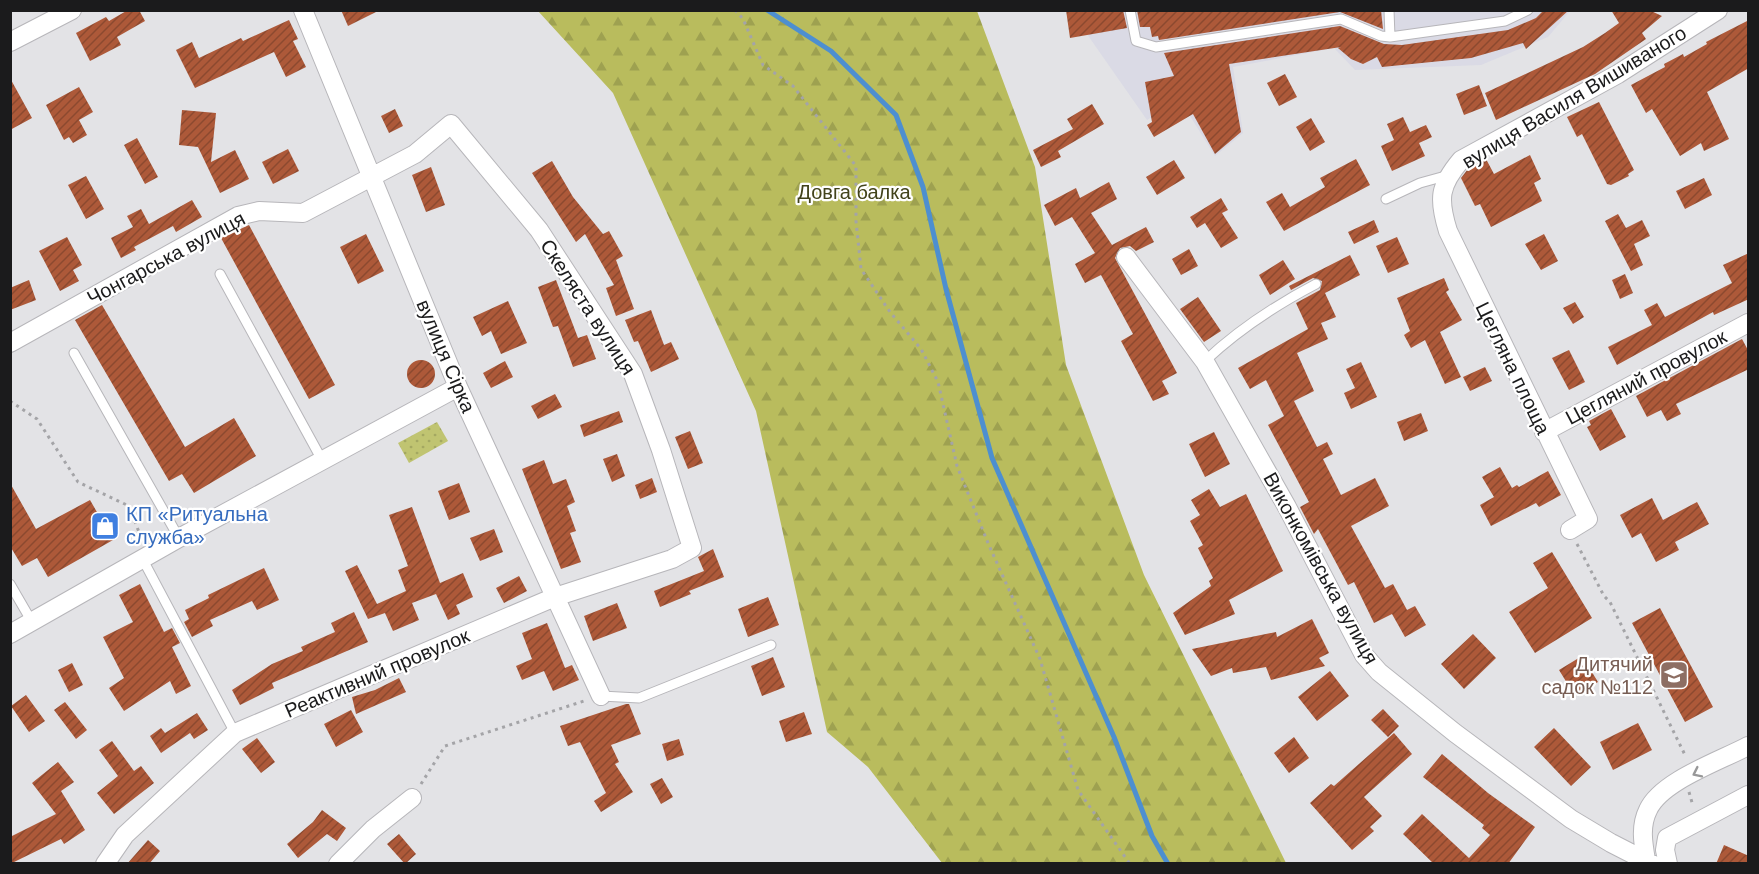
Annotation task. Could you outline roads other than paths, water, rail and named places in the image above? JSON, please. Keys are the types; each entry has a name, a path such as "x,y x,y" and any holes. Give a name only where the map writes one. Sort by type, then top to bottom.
{"street":[{"path":"10,42 72,10"},
{"name":"вулиця Сірка","path":"303,10 458,387 601,696"},
{"name":"вулиця Василя Вишиваного","path":"1441,192 1449,175 1461,160 1618,74 1718,10"},
{"name":"Чонгарська вулиця","path":"10,343 238,216 259,211 303,213 370,175 415,154 451,124"},
{"name":"Скеляста вулиця","path":"451,124 538,230 633,374 661,450 692,548"},
{"name":"Цегляна площа","path":"1441,192 1442,212 1448,231 1588,519 1570,530"},
{"name":"Виконкомівська вулиця","path":"1126,257 1205,361 1287,507 1364,655 1379,672 1455,733 1571,819 1649,862"},
{"name":"Цегляний провулок","path":"1544,432 1749,322"},
{"path":"10,634 179,537 458,387"},
{"name":"Реактивний провулок","path":"105,864 125,835 235,733 555,597 672,559 692,548"},
{"path":"1649,862 1642,840 1643,825 1656,797 1685,778 1749,746"},
{"path":"1648,810 1647,823 1654,833 1667,838 1749,795"},
{"path":"338,864 373,829 412,798"},
{"path":"1667,838 1665,850 1668,864"}],"lane":[{"path":"1131,10 1136,40 1156,47 1341,20 1390,37 1506,21 1528,10"},
{"path":"1389,10 1390,37"},
{"path":"1386,199 1420,183 1449,175"},
{"path":"220,274 322,460"},
{"path":"1205,361 1224,343 1285,300 1316,284"},
{"path":"74,353 179,537"},
{"path":"145,557 235,733"},
{"path":"10,584 32,622"},
{"path":"601,696 639,698 771,645"}],"waterway":[{"path":"767,10 831,51 896,115 923,187 946,289 992,458 1114,737 1152,836 1168,864"}],"place":[{"name":"КП «Ритуальна служба»","path":"105,526"},
{"name":"Дитячий садок №112","path":"1674,675"}],"park label":[{"name":"Довга балка","path":"854,192"}]}
